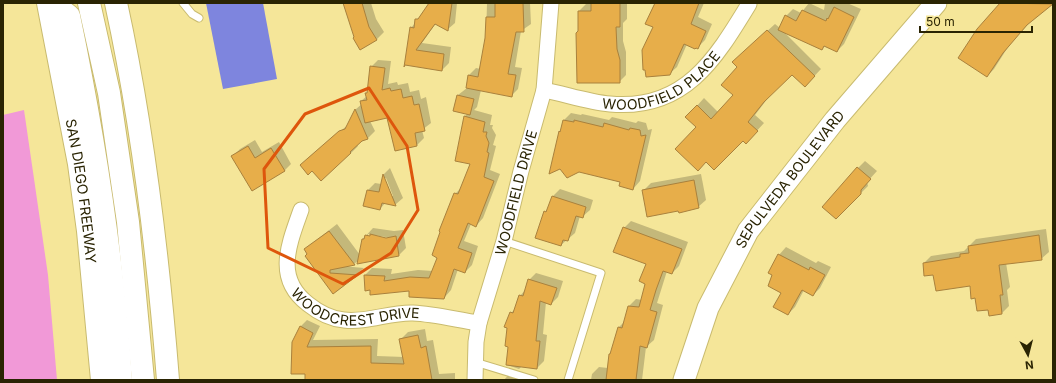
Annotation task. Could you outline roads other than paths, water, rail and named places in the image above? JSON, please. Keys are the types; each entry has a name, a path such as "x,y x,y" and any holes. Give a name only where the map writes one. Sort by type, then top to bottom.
{"highway":[{"name":"SAN DIEGO FREEWAY","path":"48,3 79,164 88,231 102,380"},
{"path":"52,3 69,16 90,125 109,246 121,380"},
{"path":"90,3 109,93 128,222 143,380"},
{"path":"116,3 143,149 163,320 168,380"},
{"path":"163,320 176,380"}],"main road":[{"name":"SEPULVEDA BOULEVARD","path":"684,380 708,308 748,231 835,120 936,3"}],"street":[{"name":"WOODFIELD DRIVE","path":"475,380 476,342 479,323 504,241 521,171 544,90 551,3"},
{"name":"WOODFIELD PLACE","path":"544,90 609,104 640,104 669,96 690,82 709,62 727,40 749,4"},
{"name":"WOODCREST DRIVE","path":"301,210 288,248 288,277 294,291 315,310 343,320 413,313 479,323"}],"lane":[{"path":"183,3 192,14 199,18"},
{"path":"504,241 601,273 568,380"},
{"path":"475,362 534,380"}],"water":[{"path":"206,3 263,3 277,79 223,89"}]}
